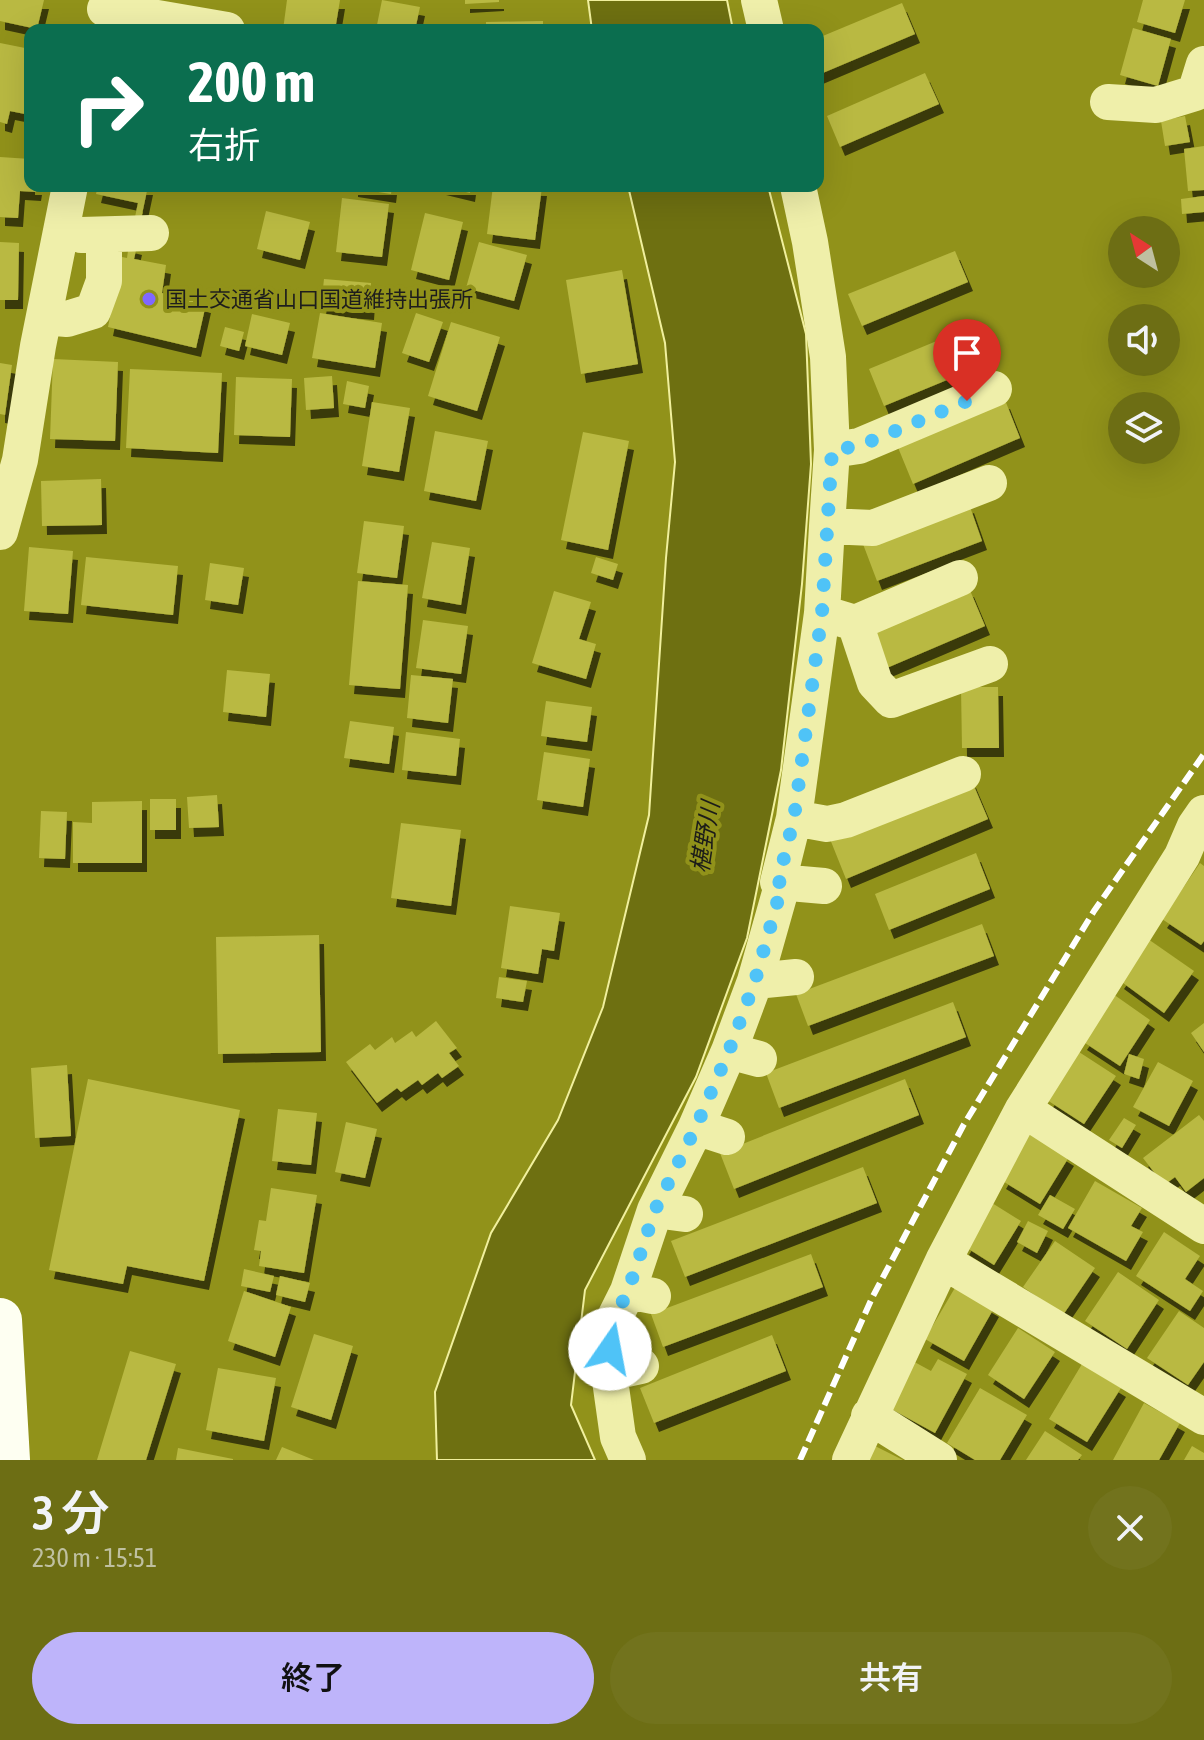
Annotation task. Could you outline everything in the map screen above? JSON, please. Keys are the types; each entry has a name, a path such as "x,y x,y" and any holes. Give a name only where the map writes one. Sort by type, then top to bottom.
{"main road":[{"path":"0,1320 8,1460"}],"street":[{"path":"759,0 765,24"},
{"path":"105,13 184,24"},
{"path":"1108,102 1156,105 1201,83"},
{"path":"0,532 20,460 69,192"},
{"path":"799,192 828,357 832,450 827,526 838,618 778,882 824,886"},
{"path":"60,236 151,233"},
{"path":"44,317 67,319 93,311 104,281 104,235"},
{"path":"832,450 859,446 994,389"},
{"path":"827,526 873,528 989,483"},
{"path":"838,618 960,578"},
{"path":"838,618 875,683 891,700 990,664"},
{"path":"794,818 827,824 846,820 963,774"},
{"path":"850,1460 943,1261 1023,1109 1182,856 1204,813"},
{"path":"628,1460 618,1437 625,1370 611,1325 640,1294 670,1212 711,1132 744,1055 755,981 783,882"},
{"path":"755,981 796,977"},
{"path":"1023,1109 1204,1226"},
{"path":"943,1261 1204,1417"},
{"path":"869,1416 939,1460"}],"water":[{"path":"588,0 727,0 732,24 591,24"},
{"name":"椹野川","path":"629,192 770,192 806,334 811,464 802,584 781,770 747,938 696,1077 585,1290 571,1405 595,1460 437,1460 435,1392 491,1233 558,1120 603,1007 649,815 675,462 665,343"}],"building":[{"path":"0,0 44,0 38,24 24,26 0,21"},
{"path":"287,0 340,0 336,24 284,24"},
{"path":"382,0 420,7 416,24 377,24"},
{"path":"465,0 499,0 499,2 465,4"},
{"path":"1143,0 1185,0 1175,33 1137,22"},
{"path":"902,3 915,34 824,72 824,36"},
{"path":"543,21 543,24 486,24"},
{"path":"1133,28 1171,39 1158,86 1120,75"},
{"path":"0,43 24,48 24,114 10,111 7,124 0,122"},
{"path":"925,73 939,104 840,147 827,116"},
{"path":"1185,116 1190,142 1165,146 1161,121"},
{"path":"1204,146 1204,190 1188,191 1184,149"},
{"path":"0,157 24,159 24,191 20,191 18,218 0,217"},
{"path":"147,192 141,219 135,217 138,203 96,194"},
{"path":"492,192 541,192 535,240 487,234"},
{"path":"1204,196 1204,212 1182,214 1181,199"},
{"path":"342,198 389,204 382,257 336,252"},
{"path":"266,211 310,222 300,260 257,249"},
{"path":"425,213 463,222 449,280 411,270"},
{"path":"0,242 19,243 18,300 0,300"},
{"path":"479,242 527,255 514,301 466,288"},
{"name":"国土交通省山口国道維持出張所","path":"129,244 137,246 134,259 166,265 162,293 206,304 196,348 108,327 122,257 127,258"},
{"path":"955,251 968,282 862,326 848,294"},
{"path":"622,270 638,364 581,374 566,280"},
{"path":"324,279 371,283 369,311 321,307"},
{"path":"320,313 382,323 375,368 312,358"},
{"path":"416,313 443,322 429,362 402,353"},
{"path":"252,314 290,323 282,355 245,346"},
{"path":"451,322 500,337 477,411 428,396"},
{"path":"973,326 988,363 884,406 869,369"},
{"path":"225,327 244,332 239,351 220,346"},
{"path":"53,359 118,362 115,441 50,439"},
{"path":"0,363 12,365 5,415 0,414"},
{"path":"130,369 222,373 218,453 126,448"},
{"path":"332,376 334,408 306,410 304,378"},
{"path":"236,377 292,379 290,437 234,435"},
{"path":"347,381 369,386 365,408 343,404"},
{"path":"1005,400 1020,438 913,484 897,445"},
{"path":"372,402 410,408 399,472 362,466"},
{"path":"435,431 488,441 476,501 424,491"},
{"path":"583,432 629,441 608,550 561,540"},
{"path":"101,479 102,525 42,526 41,481"},
{"path":"969,504 982,541 877,581 863,544"},
{"path":"364,521 404,526 397,578 357,573"},
{"path":"432,542 470,548 461,605 422,598"},
{"path":"29,547 73,551 68,614 24,611"},
{"path":"86,557 178,566 173,615 81,605"},
{"path":"596,557 618,564 613,580 591,573"},
{"path":"210,563 244,568 238,605 205,600"},
{"path":"358,581 408,585 400,689 349,685"},
{"path":"969,588 985,626 882,670 866,632"},
{"path":"554,591 591,602 579,639 596,644 586,679 532,663"},
{"path":"423,620 468,626 461,674 416,668"},
{"path":"227,670 270,674 266,717 223,712"},
{"path":"411,675 453,679 448,723 407,718"},
{"path":"961,687 998,687 999,748 962,748"},
{"path":"546,701 592,707 587,742 541,736"},
{"path":"350,721 394,727 389,764 344,758"},
{"path":"406,732 460,739 456,776 402,770"},
{"path":"544,752 590,759 583,807 537,800"},
{"path":"971,779 988,819 846,879 830,839"},
{"path":"217,795 219,827 189,828 187,797"},
{"path":"150,799 176,799 176,830 150,830"},
{"path":"142,801 142,863 73,863 73,822 92,823 92,802"},
{"path":"41,811 67,812 65,859 39,858"},
{"path":"401,823 461,830 451,906 391,898"},
{"path":"976,853 990,889 889,930 875,894"},
{"path":"1200,863 1204,866 1204,941 1201,945 1162,919"},
{"path":"510,906 560,913 554,951 542,949 538,974 501,968"},
{"path":"982,924 994,956 808,1026 796,994"},
{"path":"319,935 321,1052 218,1054 216,937"},
{"path":"1148,939 1194,971 1164,1013 1119,980"},
{"path":"499,977 527,981 523,1002 496,998"},
{"path":"1113,994 1150,1020 1120,1066 1082,1041"},
{"path":"953,1002 966,1037 779,1108 766,1073"},
{"path":"436,1021 457,1048 449,1053 459,1066 442,1078 438,1073 422,1085 418,1080 401,1092 397,1088 377,1103 346,1062 370,1044 375,1050 392,1037 395,1043 412,1031 416,1037"},
{"path":"1204,1023 1204,1052 1191,1033"},
{"path":"1079,1052 1116,1076 1084,1124 1047,1100"},
{"path":"1129,1054 1144,1059 1139,1079 1124,1074"},
{"path":"1158,1062 1193,1081 1169,1126 1133,1107"},
{"path":"67,1065 71,1136 35,1138 31,1068"},
{"path":"88,1079 240,1110 204,1281 127,1266 123,1284 49,1270"},
{"path":"905,1079 919,1115 734,1189 720,1153"},
{"path":"278,1109 317,1113 311,1165 272,1161"},
{"path":"1199,1115 1204,1121 1204,1178 1186,1192 1175,1177 1164,1185 1143,1158"},
{"path":"1124,1118 1136,1125 1122,1148 1109,1140"},
{"path":"346,1122 377,1129 365,1178 335,1172"},
{"path":"1030,1133 1069,1157 1040,1204 1001,1180"},
{"path":"863,1167 877,1203 685,1277 671,1241"},
{"path":"1095,1181 1142,1208 1131,1226 1143,1232 1126,1261 1068,1228"},
{"path":"271,1188 317,1195 304,1273 259,1266 261,1251 254,1250 259,1220 266,1221"},
{"path":"1050,1195 1075,1209 1063,1229 1038,1215"},
{"path":"992,1203 1021,1221 994,1265 964,1246"},
{"path":"1028,1221 1048,1231 1037,1253 1017,1242"},
{"path":"1164,1232 1200,1256 1185,1279 1203,1291 1190,1311 1136,1276"},
{"path":"1055,1241 1095,1268 1063,1315 1023,1287"},
{"path":"811,1254 823,1287 663,1347 651,1314"},
{"path":"244,1269 274,1276 270,1292 241,1286"},
{"path":"1118,1272 1159,1300 1127,1349 1085,1321"},
{"path":"280,1276 310,1283 305,1302 276,1295"},
{"path":"956,1286 994,1308 964,1361 925,1339"},
{"path":"244,1291 291,1307 275,1357 228,1341"},
{"path":"1179,1311 1204,1328 1204,1362 1188,1385 1147,1358"},
{"path":"1018,1328 1055,1352 1024,1399 988,1375"},
{"path":"314,1334 353,1346 331,1420 291,1407"},
{"path":"772,1335 786,1371 654,1423 640,1388"},
{"path":"130,1351 176,1364 146,1460 97,1460"},
{"path":"909,1359 931,1371 938,1359 967,1374 935,1433 884,1405"},
{"path":"1082,1364 1121,1388 1087,1442 1049,1419"},
{"path":"218,1368 276,1378 264,1441 206,1430"},
{"path":"980,1388 1027,1415 1000,1460 975,1460 947,1443"},
{"path":"1144,1403 1180,1423 1159,1460 1113,1460"},
{"path":"1045,1431 1082,1455 1078,1460 1026,1460"},
{"path":"875,1446 903,1460 868,1460"},
{"path":"1192,1446 1204,1453 1204,1460 1184,1460"},
{"path":"282,1447 314,1460 276,1460"},
{"path":"178,1448 233,1459 233,1460 176,1460"}],"railway":[{"path":"800,1460 872,1298 963,1126 1094,911 1204,754"}],"place":[{"name":"国土交通省山口国道維持出張所","path":"149,299"}],"route":[{"path":"610,1349 611,1325 628,1291 655,1210 696,1127 755,981 783,882 778,882 794,818 822,613 832,450 859,446 967,401"}]}
